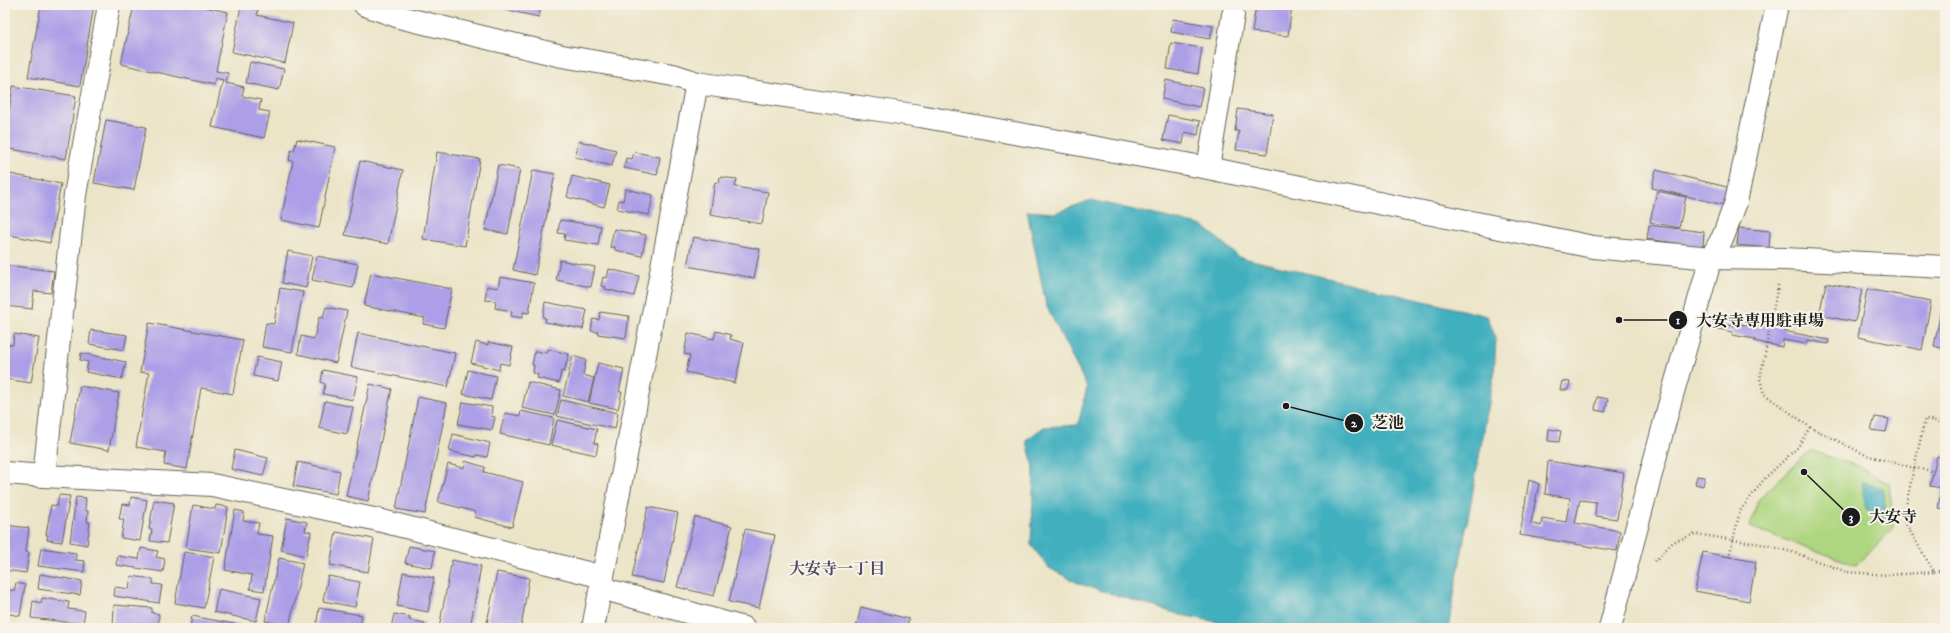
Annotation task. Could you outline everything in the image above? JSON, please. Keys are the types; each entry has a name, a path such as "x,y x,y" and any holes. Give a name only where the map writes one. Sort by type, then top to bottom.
{"street":[{"path":"44,476 75,195 109,5"},
{"path":"365,5 399,17 562,56 673,75 697,83 920,116 1208,168 1594,247 1711,258 1784,259 1945,267"},
{"path":"1610,628 1669,406 1711,258 1723,237 1736,202 1777,5"},
{"path":"1208,168 1233,15"},
{"path":"593,628 697,83"},
{"path":"5,473 212,485 374,519 602,583 744,628"}],"path":[{"path":"1784,259 1760,379 1764,394 1810,427 1866,455 1914,468 1934,471"},
{"path":"1934,572 1904,519 1925,419 1945,423"},
{"path":"1729,557 1740,512 1765,478 1798,447 1810,427"},
{"path":"1624,575 1651,566 1673,542 1695,534 1733,538 1767,545 1798,554 1847,572 1888,575 1945,570"}],"green space":[{"path":"1810,450 1861,467 1889,484 1894,528 1856,565 1750,527 1758,500"}],"water":[{"path":"1091,200 1203,226 1239,257 1487,316 1496,339 1494,375 1448,628 1248,628 1181,615 1080,584 1049,568 1031,545 1034,467 1026,440 1044,427 1078,425 1087,387 1046,305 1027,211 1055,213"},
{"path":"1862,482 1882,488 1887,518 1866,510"}],"building":[{"path":"41,5 94,5 80,86 28,77"},
{"path":"134,5 195,5 228,12 216,71 228,73 226,83 244,87 242,96 261,100 259,110 270,112 264,138 212,127 223,80 215,78 214,85 121,64"},
{"path":"492,5 541,5 539,17 492,7"},
{"path":"1256,5 1292,5 1288,36 1252,32"},
{"path":"241,6 258,10 257,15 293,23 285,63 232,52"},
{"path":"1173,19 1213,26 1210,39 1171,32"},
{"path":"1171,43 1202,48 1198,74 1167,69"},
{"path":"250,62 284,69 279,90 246,83"},
{"path":"1166,80 1203,88 1199,107 1162,99"},
{"path":"13,86 76,96 66,159 5,148 5,135"},
{"path":"1238,109 1273,114 1267,154 1236,150 1239,131 1235,131"},
{"path":"1168,115 1200,121 1198,135 1185,132 1183,144 1163,140"},
{"path":"106,120 146,127 134,190 94,183"},
{"path":"297,139 335,147 319,228 281,220 293,161 289,160 291,150 294,151"},
{"path":"579,141 616,150 612,166 575,157"},
{"path":"437,152 480,159 465,246 423,239"},
{"path":"634,152 660,157 657,175 624,168 626,158 632,159"},
{"path":"360,161 403,170 388,244 345,235"},
{"path":"498,165 520,169 508,234 485,230"},
{"path":"533,170 555,174 535,275 513,270"},
{"path":"1656,170 1727,187 1724,205 1652,188"},
{"path":"5,173 61,184 50,243 5,234"},
{"path":"572,176 610,185 604,207 567,197"},
{"path":"720,177 737,179 735,187 768,192 762,224 710,215 715,182 719,183"},
{"path":"625,189 653,195 649,215 617,209 619,200 623,201"},
{"path":"1657,191 1686,197 1679,228 1650,222"},
{"path":"560,220 601,226 598,245 564,240 565,234 558,233"},
{"path":"1649,225 1704,232 1703,247 1647,239"},
{"path":"1739,228 1770,231 1769,248 1737,245"},
{"path":"614,229 646,235 642,256 615,250 615,247 610,247"},
{"path":"693,237 760,249 754,278 687,266"},
{"path":"288,251 312,256 306,288 282,283"},
{"path":"317,256 358,264 353,288 312,280"},
{"path":"560,260 595,267 591,287 556,280"},
{"path":"5,265 54,271 51,293 34,291 32,309 5,306"},
{"path":"609,269 639,276 634,296 605,289 606,287 601,286 603,277 607,278"},
{"path":"371,273 452,289 444,328 423,324 425,318 364,306"},
{"path":"500,277 534,283 529,313 523,312 523,318 511,316 512,311 495,308 496,301 485,300 487,286 498,288"},
{"path":"1826,283 1862,290 1855,322 1819,315"},
{"path":"280,288 303,292 292,352 262,347 266,323 274,324"},
{"path":"1867,289 1931,301 1922,350 1858,337"},
{"path":"1945,297 1945,349 1934,346"},
{"path":"545,302 587,310 583,329 545,322 546,318 543,318"},
{"path":"326,307 347,311 336,363 298,354 301,336 314,339 319,317 323,318"},
{"path":"600,312 629,316 626,338 598,334 598,332 591,331 593,319 599,320"},
{"path":"149,323 243,340 233,394 201,388 187,469 164,465 166,452 136,447 149,373 140,372"},
{"path":"1714,323 1734,326 1735,323 1756,327 1757,323 1785,328 1784,331 1829,340 1828,344 1807,340 1806,344 1783,340 1782,347 1754,341 1755,339 1732,335 1733,332 1713,328"},
{"path":"91,330 127,335 124,350 89,344"},
{"path":"716,331 731,335 730,339 744,343 735,383 686,372 690,355 684,354 688,333 714,339"},
{"path":"358,333 455,353 448,387 351,367"},
{"path":"14,334 39,338 31,383 5,379 5,344 13,345"},
{"path":"476,342 488,345 488,342 513,347 509,365 500,363 499,370 471,363"},
{"path":"547,349 569,354 564,372 561,371 559,383 537,378 538,374 533,373 534,365 532,365 535,351 546,353"},
{"path":"81,353 126,362 122,379 86,372 88,362 80,360"},
{"path":"573,356 586,360 583,375 594,378 588,402 563,396"},
{"path":"257,357 282,362 278,381 253,376"},
{"path":"598,363 624,369 619,392 622,392 618,409 589,403"},
{"path":"323,370 358,377 353,400 323,394 325,384 321,382"},
{"path":"468,370 496,376 491,400 463,394"},
{"path":"1562,381 1570,382 1568,390 1560,390"},
{"path":"528,382 561,390 555,415 522,408"},
{"path":"370,384 392,389 368,501 346,496"},
{"path":"80,386 119,393 109,450 70,443"},
{"path":"418,397 447,403 425,514 396,509"},
{"path":"1597,397 1608,399 1605,412 1595,410"},
{"path":"561,400 618,413 615,429 557,416"},
{"path":"325,401 353,407 347,434 319,428"},
{"path":"463,402 492,407 491,416 495,417 492,430 458,424"},
{"path":"521,411 554,418 549,445 500,434 505,413 520,416"},
{"path":"1875,417 1889,419 1886,432 1871,430"},
{"path":"557,420 597,429 594,443 598,444 596,455 551,445"},
{"path":"1549,429 1561,431 1559,442 1548,441"},
{"path":"453,434 490,443 487,457 477,455 476,457 449,451"},
{"path":"235,450 268,458 263,476 231,469"},
{"path":"1937,456 1945,458 1945,509 1938,508 1942,488 1930,486"},
{"path":"465,461 485,467 484,472 523,482 512,527 474,517 476,512 438,502 448,464 464,468"},
{"path":"1548,461 1624,473 1617,519 1595,516 1596,502 1580,500 1575,523 1620,531 1617,551 1520,535 1529,480 1539,484 1531,523 1541,526 1542,518 1566,522 1570,498 1545,494"},
{"path":"298,462 340,471 336,494 293,486"},
{"path":"1697,476 1705,477 1703,486 1695,484"},
{"path":"59,495 70,496 62,542 47,540 48,535 46,535 51,505 57,506"},
{"path":"76,497 86,498 85,510 88,511 87,522 90,522 87,545 70,542"},
{"path":"131,497 147,500 140,541 121,538 124,519 119,519 122,504 130,505"},
{"path":"154,500 174,503 167,543 150,541 152,530 149,529"},
{"path":"193,505 215,509 216,505 228,507 221,553 186,548"},
{"path":"648,507 678,513 664,583 632,577"},
{"path":"235,510 244,512 243,521 259,523 257,534 273,536 264,591 250,589 252,575 225,570"},
{"path":"695,517 732,526 714,596 677,587"},
{"path":"287,518 307,522 305,531 311,532 306,556 281,550"},
{"path":"5,525 29,528 26,552 29,553 26,573 5,570"},
{"path":"745,529 775,535 759,608 729,602"},
{"path":"336,532 374,539 368,572 330,565"},
{"path":"409,546 435,551 432,568 405,563"},
{"path":"41,548 76,553 76,560 85,561 84,572 38,566"},
{"path":"141,548 158,551 156,557 165,559 163,572 116,565 118,556 139,559"},
{"path":"184,552 214,557 204,608 175,603"},
{"path":"1703,552 1756,562 1749,601 1695,591"},
{"path":"279,558 303,563 289,627 265,621"},
{"path":"452,560 481,566 470,628 439,628"},
{"path":"403,572 434,578 428,612 397,606"},
{"path":"497,572 529,578 521,628 486,628"},
{"path":"40,574 82,581 80,595 38,589"},
{"path":"131,576 153,579 153,584 162,585 159,603 114,596 115,587 129,589"},
{"path":"328,576 360,582 355,607 323,601"},
{"path":"16,583 25,585 20,616 5,613 5,589 14,591"},
{"path":"219,589 261,598 256,621 214,612"},
{"path":"42,598 69,602 68,609 85,611 83,624 31,618 33,601 41,603"},
{"path":"114,605 152,608 152,613 159,614 158,628 113,627"},
{"path":"861,607 909,619 906,628 856,628"},
{"path":"319,608 362,615 360,626 356,625 356,628 316,628"},
{"path":"394,614 410,617 409,620 425,623 424,628 391,628"},
{"path":"192,616 250,627 250,628 190,628"}],"place":[{"name":"大安寺専用駐車場","path":"1619,320"},
{"name":"芝池","path":"1286,406"},
{"name":"大安寺","path":"1804,472"}],"district":[{"name":"大安寺一丁目","path":"837,568"}]}
